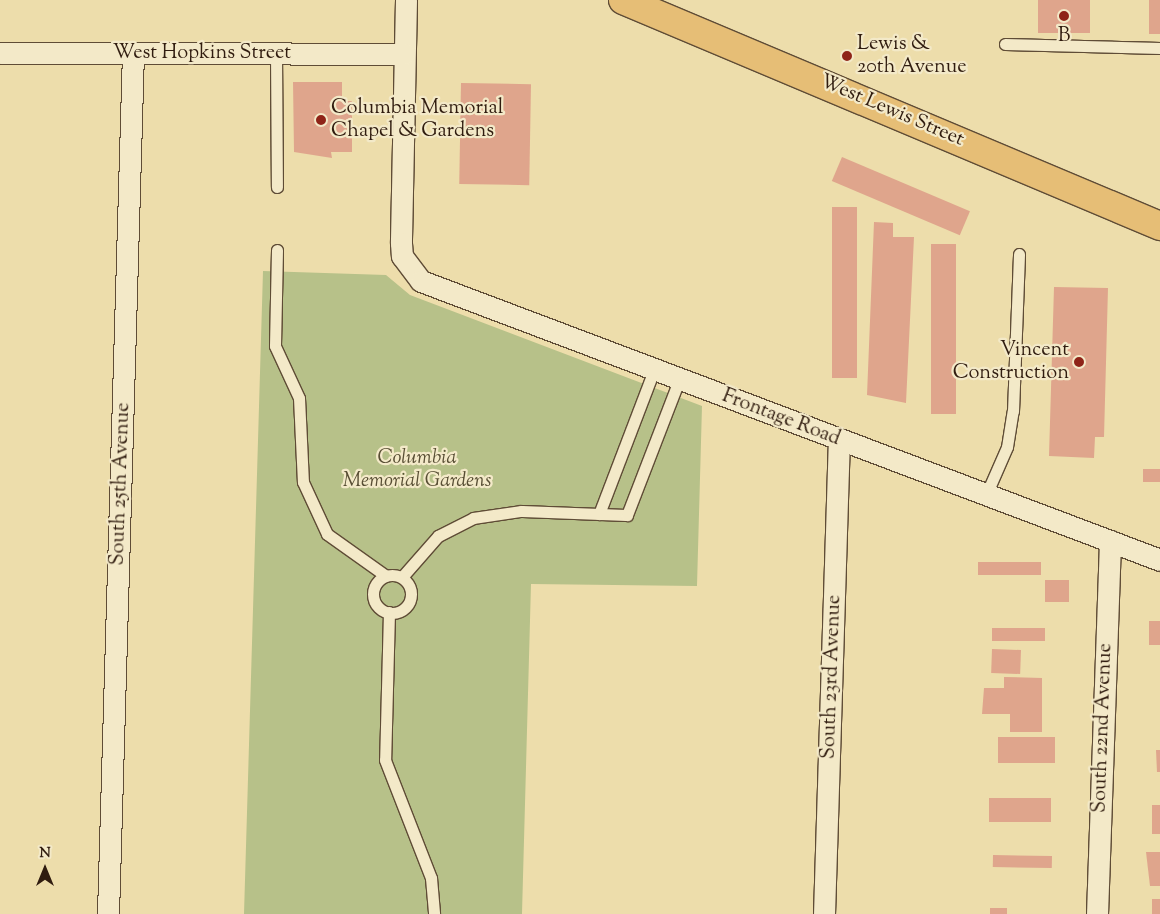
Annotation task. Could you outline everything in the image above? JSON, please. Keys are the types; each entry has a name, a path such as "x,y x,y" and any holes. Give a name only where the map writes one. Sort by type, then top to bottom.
{"main road":[{"name":"West Lewis Street","path":"624,0 1160,226"}],"street":[{"path":"404,54 406,0"},
{"name":"West Hopkins Street","path":"0,53 404,54"},
{"name":"South 25th Avenue","path":"108,914 133,53"},
{"name":"Frontage Road","path":"404,54 401,242 408,266 431,286 1160,560"},
{"name":"South 23rd Avenue","path":"824,914 839,440"},
{"name":"South 22nd Avenue","path":"1097,914 1110,541"}],"lane":[{"path":"1005,44 1160,48"},
{"path":"276,53 277,187"},
{"path":"277,250 275,346 299,398 303,482 327,534 386,576 402,577 410,587 410,599 404,609 389,612 376,605 372,592 386,576"},
{"path":"986,495 1007,446 1013,411 1019,254"},
{"path":"599,514 654,370"},
{"path":"402,577 438,536 473,518 504,511 627,515 679,380"},
{"path":"389,612 385,760 431,878 434,914"}],"green space":[{"name":"Columbia Memorial Gardens","path":"263,271 386,275 410,295 702,406 697,586 531,584 522,914 244,914"}],"building":[{"name":"B","path":"1038,0 1090,0 1090,33 1038,33"},
{"path":"1149,0 1160,0 1160,34 1149,34"},
{"name":"Columbia Memorial Chapel & Gardens","path":"293,82 342,82 342,101 352,101 352,152 331,152 332,158 294,152"},
{"path":"461,83 531,84 529,185 459,184"},
{"path":"842,157 970,211 960,235 832,181"},
{"path":"832,207 857,207 857,378 832,378"},
{"path":"874,222 893,223 893,237 914,237 906,403 867,395"},
{"path":"931,244 956,244 956,414 931,414"},
{"name":"Vincent Construction","path":"1054,287 1108,288 1104,437 1095,437 1094,458 1049,456"},
{"path":"1143,469 1160,469 1160,482 1143,482"},
{"path":"978,562 1041,562 1041,575 978,575"},
{"path":"1045,580 1069,580 1069,602 1045,602"},
{"path":"1149,621 1160,621 1160,645 1149,645"},
{"path":"992,628 1045,628 1045,641 992,641"},
{"path":"992,649 1021,650 1020,674 991,673"},
{"path":"1004,677 1042,678 1042,732 1010,732 1010,714 982,714 984,688 1004,688"},
{"path":"998,737 1055,737 1055,763 998,763"},
{"path":"1156,750 1160,750 1160,772 1157,772"},
{"path":"989,798 1051,798 1051,822 989,822"},
{"path":"1152,805 1160,805 1160,834 1152,834"},
{"path":"1146,852 1160,852 1160,886 1150,886"},
{"path":"993,855 1052,856 1052,868 993,867"},
{"path":"1152,899 1160,899 1160,914 1152,914"},
{"path":"990,908 1007,908 1007,914 990,914"}],"place":[{"name":"B","path":"1064,16"},
{"name":"Lewis & 20th Avenue","path":"847,56"},
{"name":"Columbia Memorial Chapel & Gardens","path":"321,120"},
{"name":"Vincent Construction","path":"1079,362"}]}
